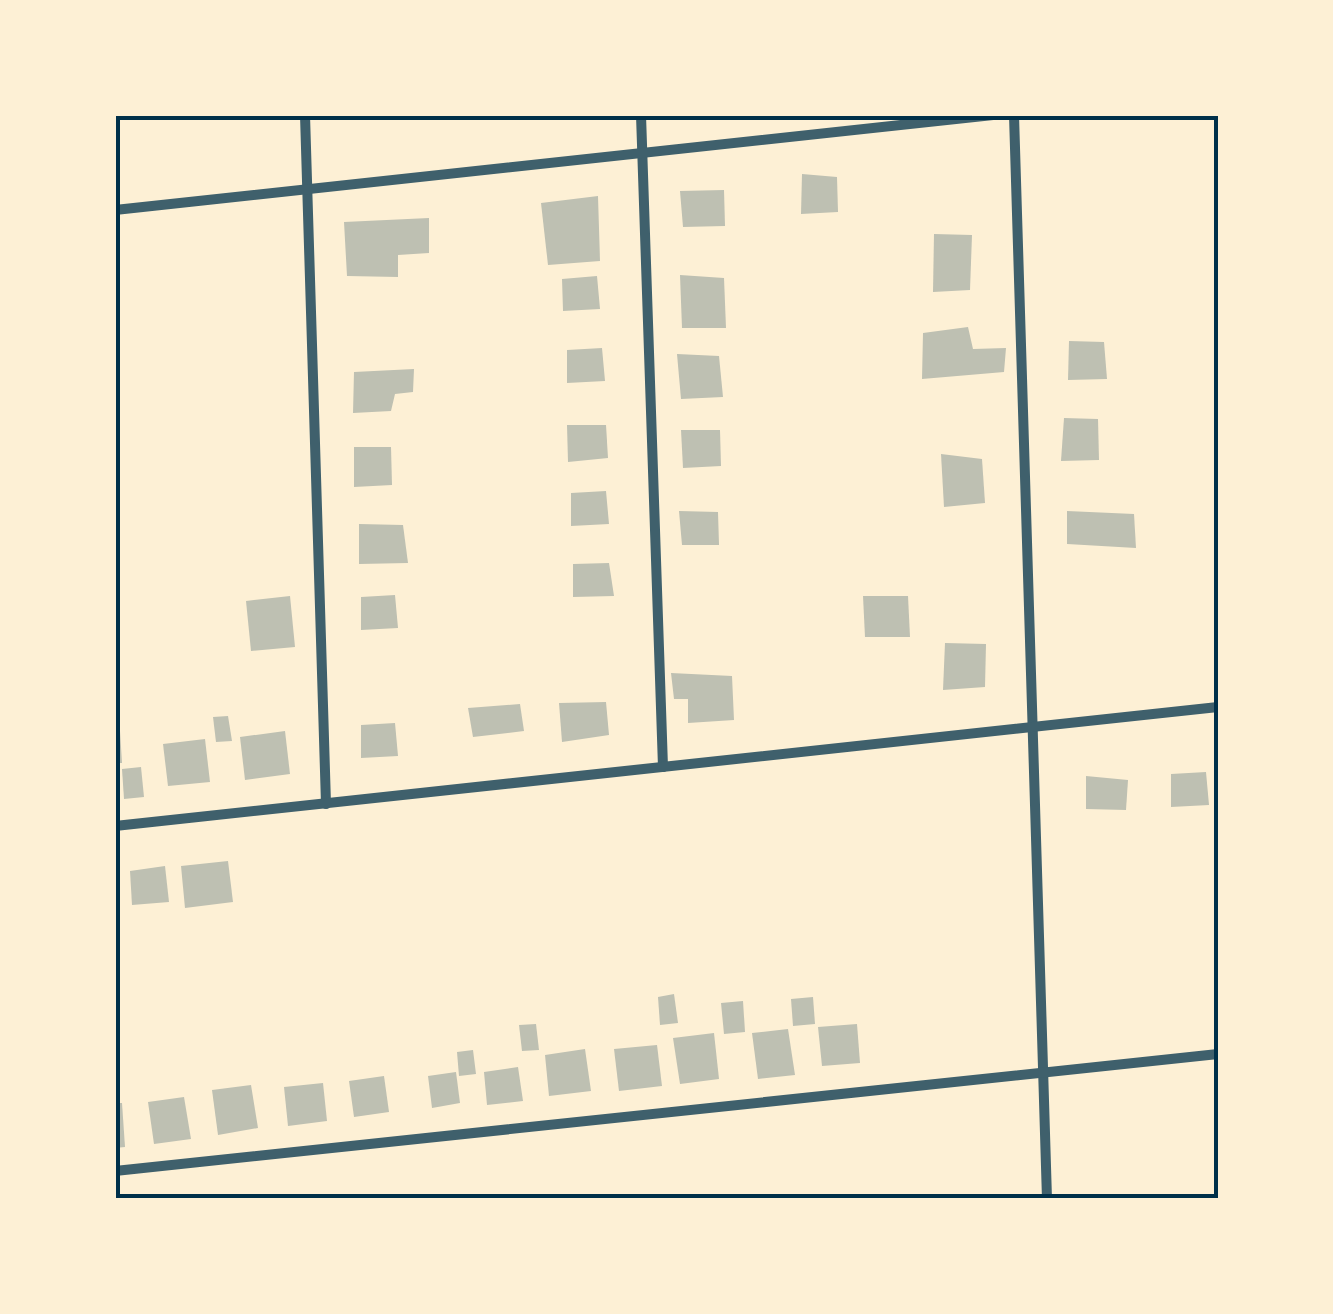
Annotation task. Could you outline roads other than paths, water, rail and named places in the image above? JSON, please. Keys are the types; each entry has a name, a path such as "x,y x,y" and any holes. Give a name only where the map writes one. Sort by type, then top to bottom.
{"street":[{"path":"306,115 326,804"},
{"path":"641,115 664,767"},
{"path":"115,210 993,115"},
{"path":"1014,115 1047,1199"},
{"path":"115,826 1218,707"},
{"path":"115,1171 1218,1054"}]}
